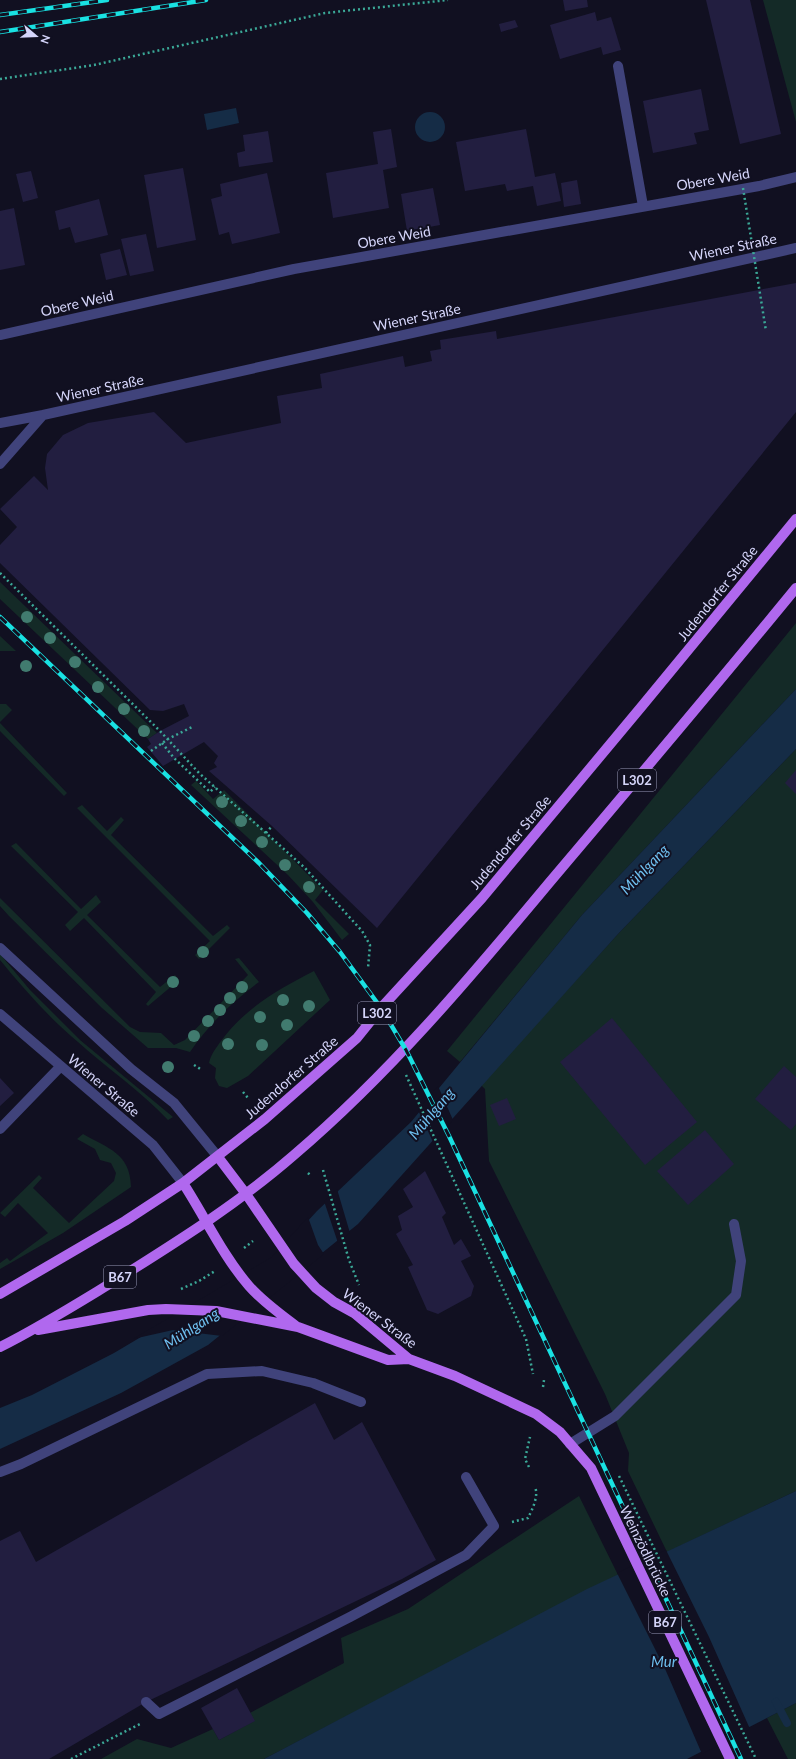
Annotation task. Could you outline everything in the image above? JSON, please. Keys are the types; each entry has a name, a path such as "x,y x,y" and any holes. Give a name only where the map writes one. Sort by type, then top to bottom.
{"main road":[{"name":"Judendorfer Straße","path":"218,1157 265,1119 357,1038 381,1008 482,898 796,519"},
{"name":"L302","path":"246,1194 294,1155 370,1086 406,1050 517,922 796,588"},
{"path":"0,1294 125,1221 183,1183 218,1157"},
{"name":"Wiener Straße","path":"218,1157 264,1219 294,1264 316,1288 334,1302 354,1313 409,1359 455,1376 536,1414 560,1432 591,1468 599,1486"},
{"name":"B67","path":"183,1183 224,1250 250,1287 279,1313 298,1327"},
{"name":"B67","path":"0,1347 32,1331 208,1222 246,1194"},
{"name":"B67","path":"32,1331 148,1310 166,1309 216,1311 298,1327 388,1360 409,1359"},
{"name":"Weinzödlbrücke","path":"599,1486 730,1759"}],"street":[{"path":"618,66 642,206"},
{"name":"Obere Weid","path":"0,335 294,269 743,188 796,177"},
{"name":"Wiener Straße","path":"0,423 796,248"},
{"name":"Wiener Straße","path":"0,464 43,414"},
{"path":"0,948 131,1069 174,1103 218,1157"},
{"name":"Wiener Straße","path":"0,1014 60,1067 94,1093 154,1145 183,1183"},
{"path":"0,1129 60,1067"},
{"path":"570,1444 615,1416 736,1295 741,1261 734,1224"},
{"path":"0,1472 21,1464 207,1374 262,1371 313,1383 362,1402"},
{"path":"146,1702 158,1714 350,1617 466,1555 494,1526 466,1477"}],"path":[{"path":"0,79 94,65 325,13 448,0"},
{"path":"743,188 766,331"},
{"path":"0,573 160,730 215,787 305,868 362,931 370,946 368,968"},
{"path":"151,751 168,739 194,726"},
{"path":"162,743 174,758 210,792 215,787"},
{"path":"266,833 272,826"},
{"path":"194,1065 202,1070"},
{"path":"410,1083 526,1339 533,1374"},
{"path":"243,1092 248,1098"},
{"path":"323,1170 349,1260 359,1285"},
{"path":"241,1251 253,1241"},
{"path":"174,1292 199,1281 220,1268"},
{"path":"543,1387 544,1380"},
{"path":"529,1467 525,1459 530,1437"},
{"path":"619,1476 756,1759"},
{"path":"494,1526 528,1518 534,1506 535,1487"},
{"path":"71,1759 158,1714"}],"green space":[{"path":"763,0 796,0 796,122"},
{"path":"0,582 157,733 148,739 0,599"},
{"path":"796,623 796,689 582,915 460,1062 447,1051"},
{"path":"0,636 16,651 0,651"},
{"path":"0,704 6,704 12,710 0,722"},
{"path":"0,723 67,793 64,796 0,731"},
{"path":"796,749 796,1491 667,1552 628,1471 629,1453 605,1394 489,1161 485,1089 481,1085 618,934"},
{"path":"196,781 213,799 224,790 323,890 315,900 349,934 342,940 313,902 288,875 191,785"},
{"path":"82,805 107,831 121,817 124,820 111,835 213,936 227,925 230,928 199,959 195,955 210,941 77,808"},
{"path":"16,843 81,909 96,895 101,902 87,915 160,987 175,975 179,980 148,1006 146,1004 156,992 84,918 70,931 65,925 78,912 11,846"},
{"path":"0,898 130,1027 140,1032 161,1033 174,1045 185,1040 248,975 235,959 239,958 259,982 222,1014 205,1032 190,1052 176,1048 148,1048 102,1008 9,916 0,906"},
{"path":"0,954 30,990 80,1040 173,1117 168,1120 147,1099 67,1033 47,1013 0,960"},
{"path":"314,971 330,1000 248,1076 227,1088 219,1086 215,1078 216,1068 209,1063 214,1051 230,1029 263,1000"},
{"path":"83,1134 109,1148 122,1159 127,1166 131,1187 63,1233 0,1269 0,1263 7,1258 10,1261 48,1233 18,1203 5,1217 0,1213 39,1175 42,1178 33,1188 69,1223 114,1181 116,1173 111,1163 100,1160 95,1149 77,1139"},
{"path":"579,1496 618,1575 264,1759 101,1759 137,1739 171,1748 213,1729 219,1740 254,1721 250,1713 344,1663 341,1638 408,1609"},
{"path":"796,1703 796,1759 788,1759 767,1718"}],"water":[{"path":"236,108 239,123 207,130 204,114"},
{"path":"430,112 441,116 445,127 441,138 430,142 419,138 415,127 419,116"},
{"name":"Mühlgang","path":"796,689 796,749 618,934 358,1224 208,1345 121,1393 0,1449 0,1408 32,1395 114,1353 274,1258 317,1211 411,1122 582,915"},
{"name":"Mur","path":"796,1491 796,1703 687,1759 264,1759 587,1589"}],"pier":[{"path":"438,1086 453,1120 433,1142 418,1110"},
{"path":"337,1189 350,1233 338,1243 324,1201"},
{"path":"308,1217 318,1245 324,1254 222,1336 173,1330 133,1339 272,1257"},
{"path":"666,1550 709,1637 750,1729 702,1754 666,1671 617,1573"}],"building":[{"path":"563,0 587,0 588,7 565,11"},
{"path":"706,0 750,0 781,134 740,144"},
{"path":"595,12 597,21 611,17 621,50 603,55 601,47 560,59 550,25"},
{"path":"515,20 518,27 501,32 499,24"},
{"path":"701,89 709,130 694,133 697,144 653,153 643,101"},
{"path":"391,129 397,167 383,170 389,208 333,218 326,173 378,164 373,132"},
{"path":"526,129 535,177 555,173 561,201 537,206 533,186 507,191 505,184 465,191 456,142"},
{"path":"268,131 273,162 239,167 237,153 245,151 243,135"},
{"path":"183,168 196,240 157,248 144,175"},
{"path":"31,171 38,198 23,202 16,174"},
{"path":"267,173 280,233 232,244 229,232 219,235 211,199 222,196 220,184"},
{"path":"577,180 581,204 564,207 561,183"},
{"path":"433,188 440,225 407,231 401,194"},
{"path":"99,199 108,235 75,243 70,227 59,230 55,211"},
{"path":"14,208 25,265 0,270 0,211"},
{"path":"146,234 154,271 130,276 121,239"},
{"path":"120,249 127,275 106,280 100,254"},
{"path":"796,283 796,412 377,928 272,826 209,771 217,767 214,763 218,756 204,742 163,766 147,747 151,744 148,739 189,716 184,704 163,711 150,710 0,563 0,545 17,527 0,509 34,476 48,490 45,468 47,454 63,435 88,423 154,412 186,443 281,423 277,396 322,388 320,374 403,356 405,367 432,361 430,351 441,349 440,340 496,331 497,339"},
{"path":"796,770 796,794 785,783"},
{"path":"612,1018 697,1122 645,1165 560,1062"},
{"path":"784,1066 796,1077 796,1124 791,1130 755,1099"},
{"path":"0,1078 14,1093 0,1106"},
{"path":"507,1098 516,1119 499,1126 490,1105"},
{"path":"705,1130 734,1164 688,1205 657,1171"},
{"path":"425,1171 446,1213 442,1217 454,1245 461,1239 471,1256 461,1261 474,1286 471,1296 438,1314 427,1310 408,1267 413,1265 396,1234 402,1230 398,1216 413,1207 403,1189"},
{"path":"315,1403 334,1440 362,1422 436,1560 402,1579 146,1702 49,1759 0,1759 0,1541 20,1531 36,1562"},
{"path":"237,1688 255,1721 219,1740 201,1708"}],"waterway":[{"path":"776,1702 787,1723"}],"railway":[{"path":"0,15 107,0"},
{"path":"0,32 206,0"},
{"path":"0,617 259,863 307,913 340,952 381,1008 406,1050 449,1136 741,1759"}]}
